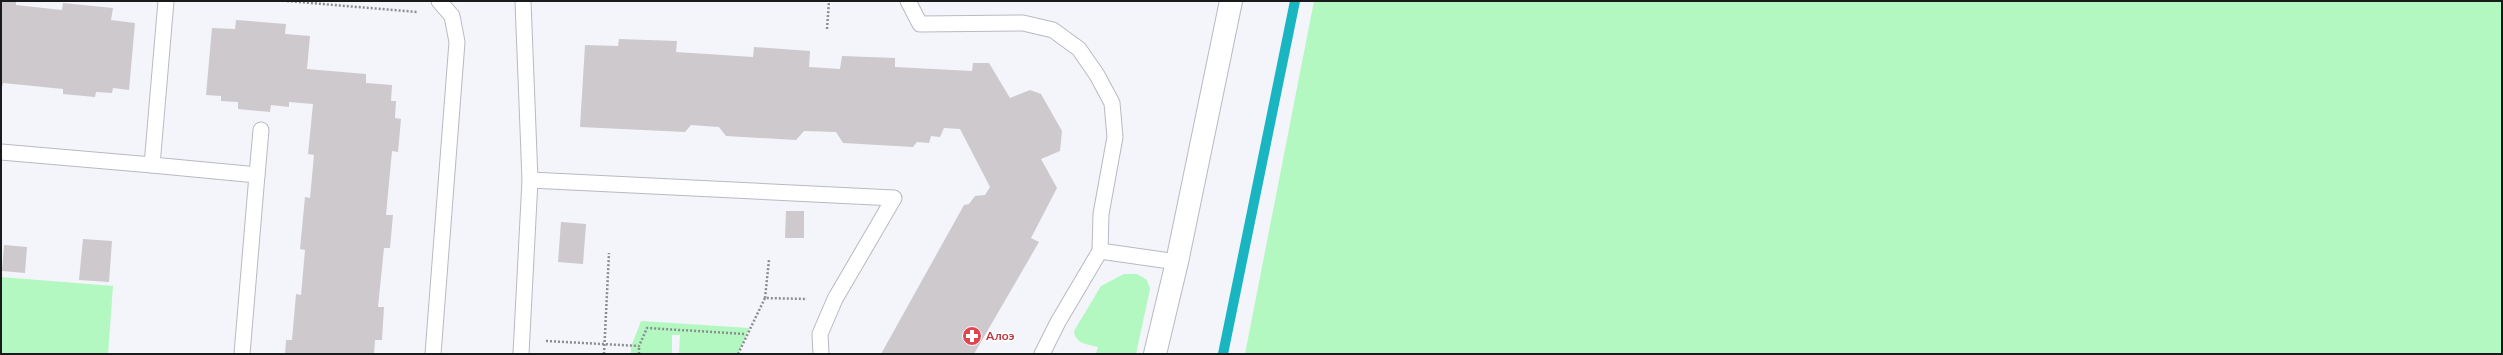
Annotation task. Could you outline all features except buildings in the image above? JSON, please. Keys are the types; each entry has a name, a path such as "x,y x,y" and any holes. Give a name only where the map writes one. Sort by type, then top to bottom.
{"street":[{"path":"1155,354 1176,262 1230,1"}],"lane":[{"path":"152,165 166,1"},
{"path":"433,354 457,42 452,16 439,1"},
{"path":"521,354 530,180 523,1"},
{"path":"908,1 920,24 1023,23 1053,30 1078,49 1097,76 1112,103 1115,137 1101,214 1100,251 1058,322 1042,354"},
{"path":"242,354 262,130"},
{"path":"1,152 257,175"},
{"path":"530,180 894,198 835,299 820,334 821,354"},
{"path":"1100,251 1176,262"}],"path":[{"path":"288,1 422,12"},
{"path":"827,29 829,1"},
{"path":"604,354 609,253"},
{"path":"738,354 764,298 769,260"},
{"path":"764,298 835,299"},
{"path":"639,354 639,346 647,328 746,334"},
{"path":"522,339 639,346"}],"green space":[{"path":"1314,1 2502,1 2502,354 1245,354"},
{"path":"1124,274 1137,274 1147,280 1150,289 1136,354 1096,354 1098,347 1079,341 1074,331 1101,286"},
{"path":"1,277 113,286 108,354 1,354"},
{"path":"641,321 749,328 738,354 679,354 680,335 672,335 672,354 631,354 631,347"}],"waterway":[{"path":"1223,354 1295,1"}],"place":[{"name":"Алоэ","path":"972,336"}]}
